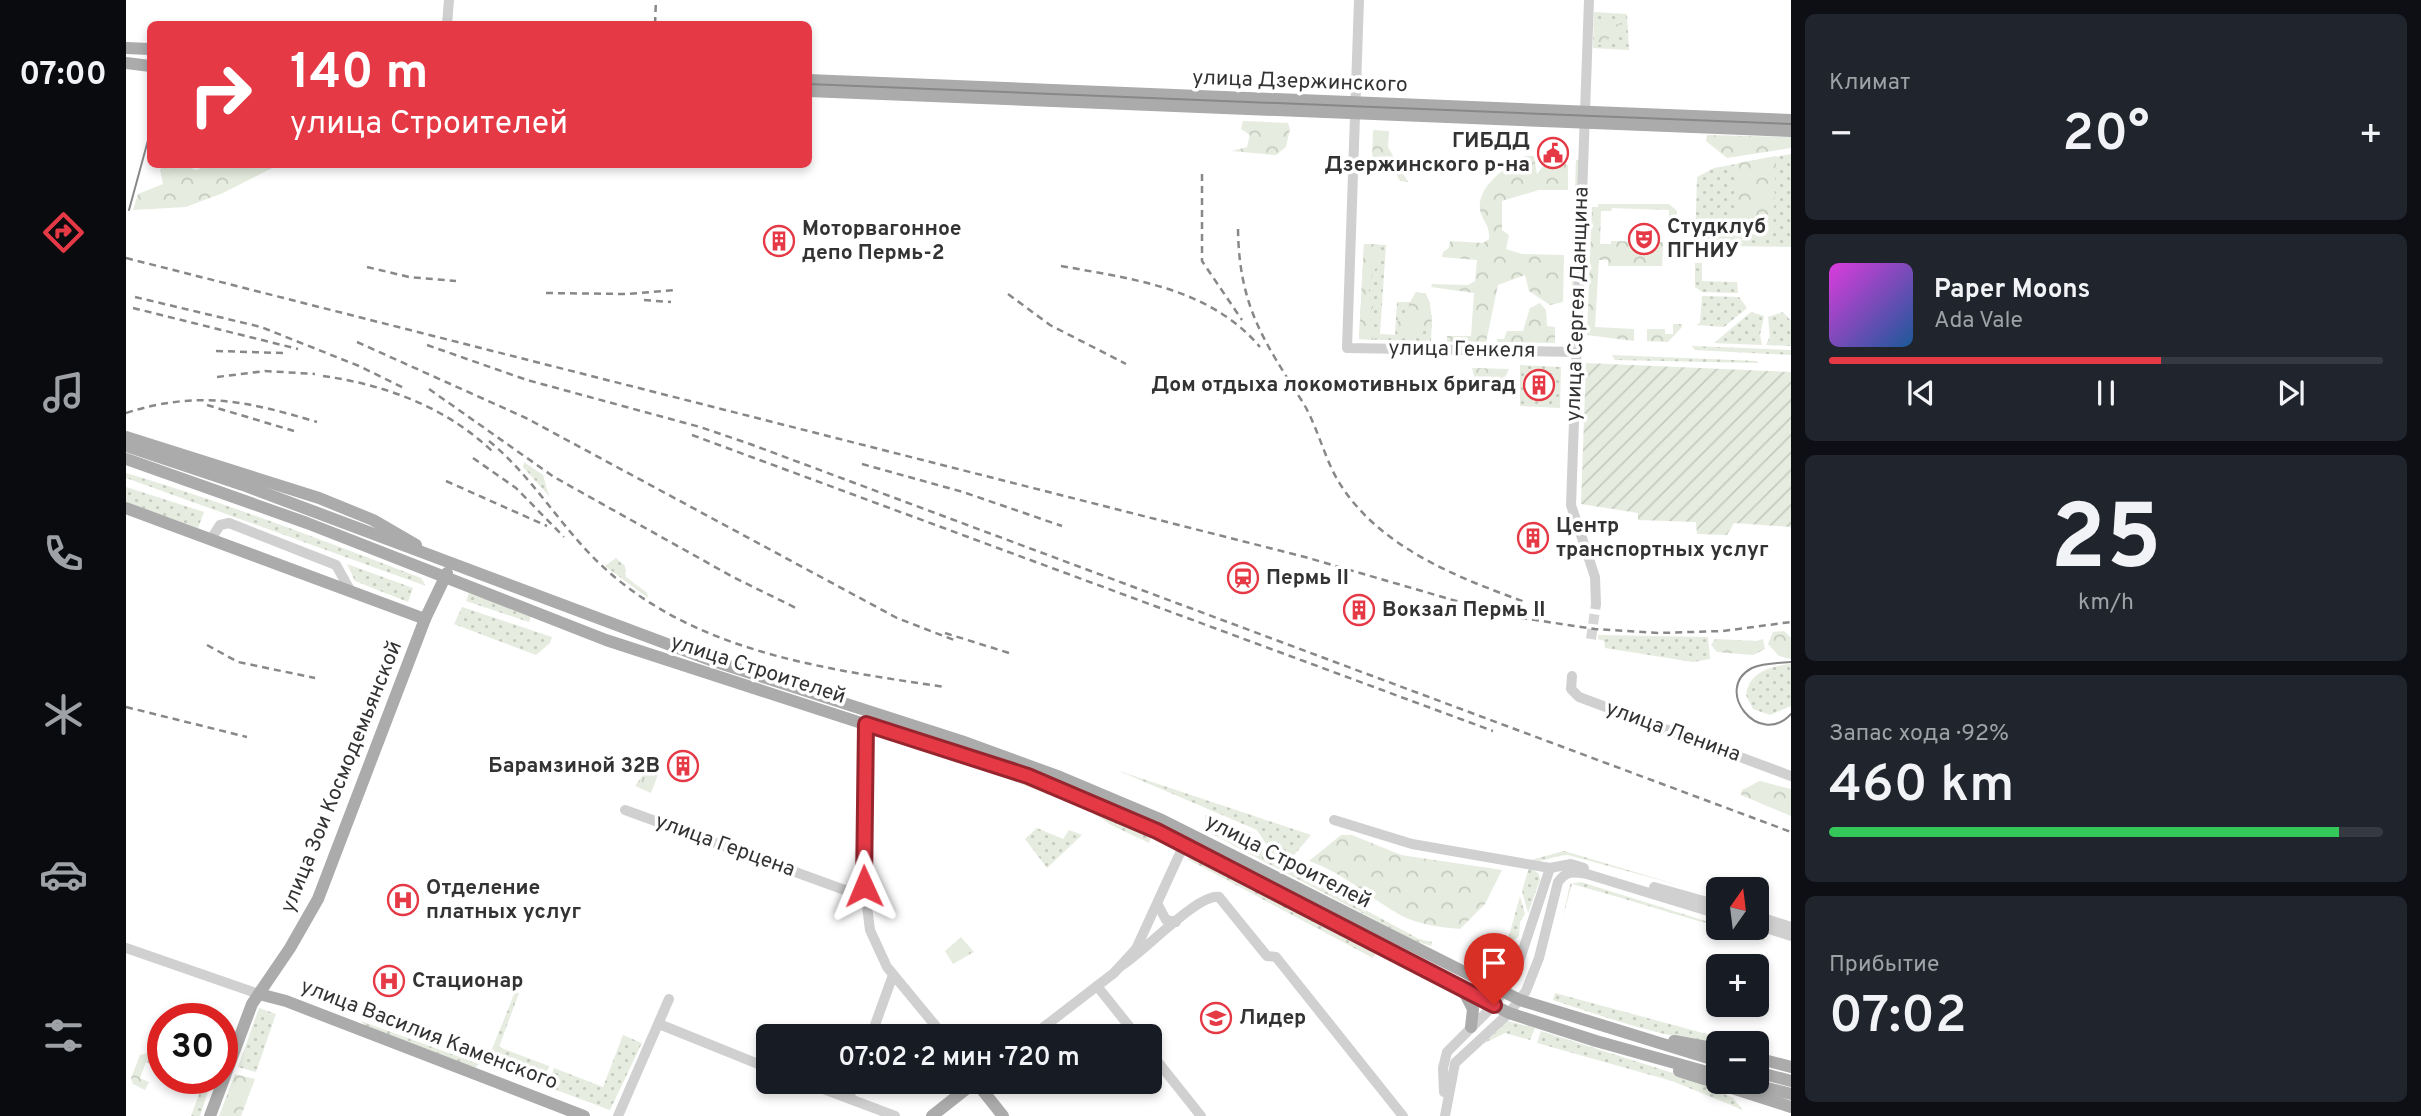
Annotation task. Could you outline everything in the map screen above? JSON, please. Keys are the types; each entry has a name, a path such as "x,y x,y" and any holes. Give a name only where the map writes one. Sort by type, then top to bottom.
{"main road":[{"path":"126,48 147,49"},
{"path":"126,63 147,66"},
{"name":"улица Дзержинского","path":"812,80 1791,131"},
{"name":"улица Дзержинского","path":"812,91 1355,109"},
{"name":"улица Дзержинского","path":"1585,119 1791,120"},
{"path":"126,437 319,498 392,529 427,553"},
{"name":"улица Строителей","path":"126,446 233,481 728,666 984,748 1103,794 1509,1013 1706,1072"},
{"name":"улица Строителей","path":"126,459 307,523 443,579 606,640 1046,783 1187,839 1503,993 1599,1027 1706,1058"},
{"path":"126,508 425,619"},
{"name":"улица Зои Космодемьянской","path":"210,1116 258,994 304,926 318,899 425,619 452,564"},
{"path":"1462,990 1473,1009 1471,1027"},
{"name":"улица Василия Каменского","path":"258,994 286,1001 584,1116"},
{"path":"1599,1027 1706,1047"},
{"path":"1596,1041 1727,1089 1791,1107"},
{"path":"1769,1061 1791,1067"},
{"path":"1769,1075 1791,1081"},
{"path":"1769,1088 1791,1094"},
{"path":"932,1116 960,1094"},
{"path":"986,1094 1003,1116"}],"street":[{"path":"447,21 449,0"},
{"path":"1355,109 1359,0"},
{"name":"улица Сергея Данщина","path":"1589,0 1571,513 1593,571 1596,604"},
{"name":"улица Генкеля","path":"1355,109 1347,348 1577,352"},
{"path":"211,539 220,525 229,523 336,565 350,590"},
{"name":"улица Ленина","path":"1572,676 1571,689 1579,697 1791,776"},
{"path":"866,724 864,897 870,930 893,975 934,1024"},
{"name":"улица Герцена","path":"625,810 864,897"},
{"path":"1334,820 1412,844 1550,868 1571,864 1706,902"},
{"path":"1121,966 1136,949 1149,925 1187,839"},
{"path":"1445,1113 1443,1077 1447,1052 1503,993 1523,955 1550,868"},
{"path":"1445,1113 1455,1062 1520,1000 1539,958 1558,882 1564,874 1587,874 1706,910"},
{"path":"1048,1024 1194,906 1214,896 1227,905 1267,956 1276,957 1403,1116"},
{"path":"1158,905 1166,920 1176,922"},
{"path":"1769,920 1791,927"},
{"path":"1149,925 1159,923 1165,932"},
{"path":"1769,929 1791,936"},
{"path":"126,948 258,994"},
{"path":"875,1024 893,975"},
{"path":"1097,986 1127,1024"},
{"path":"618,1116 669,999"},
{"path":"659,1024 756,1063"},
{"path":"1162,1067 1200,1116"},
{"path":"838,1094 895,1116"},
{"path":"849,1098 850,1094"}],"green space":[{"path":"1594,12 1627,14 1629,50 1593,48"},
{"path":"1597,22 1625,25 1601,45 1596,45"},
{"path":"1243,121 1288,123 1290,129 1286,147 1276,155 1232,151 1247,147 1250,135 1241,129"},
{"path":"1373,130 1389,131 1388,147 1408,182 1400,181 1389,161 1378,160 1372,164"},
{"path":"1707,135 1791,137 1791,148 1727,158 1706,141"},
{"path":"1791,154 1791,247 1728,246 1725,241 1707,240 1703,246 1695,245 1697,177 1714,168"},
{"path":"1525,156 1534,156 1537,174 1546,162 1564,162 1568,166 1568,190 1539,190 1502,201 1502,230 1509,235 1506,249 1522,254 1564,255 1563,302 1550,305 1529,291 1525,275 1498,285 1486,342 1447,342 1447,336 1471,336 1474,293 1431,287 1432,284 1468,285 1475,281 1477,260 1442,257 1443,252 1449,248 1450,241 1483,243 1489,239 1488,228 1481,214 1482,195 1493,179"},
{"path":"1776,156 1773,235 1737,237 1738,163"},
{"path":"1576,160 1581,160 1574,339 1570,338"},
{"path":"272,168 223,193 186,207 133,210 138,194 163,184 160,170"},
{"path":"1598,204 1669,204 1677,211 1677,221 1669,221 1669,210 1612,208 1611,211 1601,211 1600,244 1611,244 1611,241 1663,242 1662,266 1608,266 1608,260 1599,260 1595,327 1634,329 1634,341 1587,335 1592,207 1598,207"},
{"path":"1364,244 1386,245 1380,334 1395,335 1397,302 1410,302 1416,292 1426,294 1432,317 1431,342 1359,339"},
{"path":"1364,244 1378,244 1377,265 1368,286 1373,307 1370,313 1373,340 1359,339"},
{"path":"1695,263 1702,263 1702,281 1737,282 1738,293 1702,292 1695,287"},
{"path":"1416,292 1426,294 1430,303 1432,328 1412,334 1397,333 1398,318 1406,313"},
{"path":"1702,296 1739,297 1747,308 1724,327 1697,325 1700,323"},
{"path":"1540,303 1546,310 1547,326 1555,327 1555,343 1497,342 1497,339 1504,339 1507,331 1523,331 1530,308"},
{"path":"1751,312 1764,316 1760,335 1762,345 1714,343"},
{"path":"1783,312 1791,321 1791,346 1766,345 1770,336 1768,317"},
{"path":"1673,324 1682,324 1682,327 1668,342 1647,341 1647,329 1665,329 1665,334 1673,334"},
{"path":"1692,346 1791,350 1791,355 1695,350"},
{"path":"1612,355 1757,361 1758,363 1615,360"},
{"path":"1586,363 1791,372 1791,527 1734,523 1727,535 1697,534 1696,522 1638,520 1638,513 1581,504"},
{"path":"1520,365 1561,367 1560,408 1520,406"},
{"path":"1472,368 1509,369 1503,382 1483,383 1475,379"},
{"path":"524,462 543,475 549,496 523,467"},
{"path":"126,473 312,536 421,578 426,586 126,478"},
{"path":"126,487 204,512 198,528 126,502"},
{"path":"616,558 625,566 626,577 647,593 648,598 605,566"},
{"path":"347,564 413,588 408,602 355,581"},
{"path":"469,593 531,616 529,622 466,601"},
{"path":"462,607 552,637 550,643 536,655 454,624"},
{"path":"1784,631 1791,638 1791,659 1779,656 1768,644 1773,632"},
{"path":"1598,635 1708,637 1710,659 1693,662 1605,648 1604,641 1598,639"},
{"path":"1715,639 1763,639 1765,649 1753,655 1717,652 1711,645"},
{"path":"1791,664 1791,706 1770,715 1753,709 1746,695 1751,681 1776,666"},
{"path":"653,761 662,764 651,793 635,786"},
{"path":"1119,771 1311,835 1288,862 1272,853 1257,830"},
{"path":"1008,776 1152,835 1149,843 1111,825 1090,811 1006,778"},
{"path":"1760,781 1791,789 1791,816 1741,795 1742,790"},
{"path":"1205,815 1250,832 1271,859 1419,939 1432,942 1431,946 1415,941 1212,834 1206,826"},
{"path":"1037,828 1063,839 1069,830 1082,835 1047,868 1025,839"},
{"path":"1341,835 1352,835 1401,855 1502,870 1485,904 1460,929 1416,922 1390,909 1345,879 1309,861"},
{"path":"1564,851 1682,886 1568,855 1531,860"},
{"path":"1198,856 1349,935 1375,954 1373,958 1187,859"},
{"path":"1529,867 1539,874 1540,880 1528,913 1522,891"},
{"path":"1581,882 1706,921 1706,923 1572,884 1563,917 1570,884"},
{"path":"1520,896 1525,914 1520,922 1519,936 1506,947"},
{"path":"961,937 974,952 953,964 945,951"},
{"path":"515,992 519,993 499,1047 549,1066 542,1085 486,1064"},
{"path":"1555,993 1706,1034 1706,1041 1645,1029 1553,1000"},
{"path":"259,1008 276,1014 256,1072 238,1067"},
{"path":"361,1021 479,1064 475,1068 367,1028"},
{"path":"1508,1021 1535,1028 1530,1040 1505,1033 1483,1044"},
{"path":"1541,1031 1682,1076 1706,1086 1706,1094 1724,1094 1733,1098 1743,1110 1672,1081 1537,1043"},
{"path":"623,1035 642,1043 610,1110 548,1087 554,1068 603,1087"},
{"path":"147,1053 147,1062 140,1078 147,1081 145,1090 133,1084 131,1078 140,1055"},
{"path":"238,1075 255,1079 241,1116 219,1116 227,1094 238,1094"},
{"path":"199,1094 207,1094 200,1116 191,1116"}],"tunnel":[{"path":"1591,639 1596,604"}],"tram line":[{"path":"812,84 1791,124"},
{"path":"129,210 147,144"},
{"path":"1791,662 1752,668 1741,677 1737,689 1738,701 1744,712 1754,720 1766,725 1778,723 1791,714"}],"railway":[{"path":"655,21 656,0"},
{"path":"1202,174 1202,261 1242,320"},
{"path":"1238,229 1243,279 1256,321 1307,410 1337,479 1353,502 1395,541 1420,556 1472,582 1525,602"},
{"path":"126,258 1305,557 1508,616 1595,629 1659,633 1723,631 1791,622"},
{"path":"1061,266 1142,282 1194,299 1218,311 1240,327 1260,347"},
{"path":"367,267 409,277 456,281"},
{"path":"546,293 628,294 676,290"},
{"path":"1008,294 1050,325 1126,364"},
{"path":"135,297 261,327 359,366 406,389"},
{"path":"644,300 671,302"},
{"path":"133,308 298,349"},
{"path":"357,342 526,418 897,618 954,640"},
{"path":"427,345 527,380 700,427 750,444 1791,832"},
{"path":"216,351 283,353"},
{"path":"217,377 265,371 315,374"},
{"path":"323,376 370,385 414,400 455,422 493,452"},
{"path":"429,389 554,477 733,577 796,608"},
{"path":"126,413 176,402 222,401 268,408 317,422"},
{"path":"207,405 294,431"},
{"path":"692,435 1493,731"},
{"path":"489,441 519,470 600,564 637,594 676,618 718,637 762,652 853,673 945,687"},
{"path":"473,458 516,488 564,537"},
{"path":"862,464 963,492 1062,526"},
{"path":"446,481 547,526"},
{"path":"945,633 1009,653"},
{"path":"207,645 238,662 315,678"},
{"path":"126,707 247,737"}],"place":[{"name":"ГИБДД Дзержинского р-на","path":"1553,153"},
{"name":"Студклуб ПГНИУ","path":"1644,239"},
{"name":"Моторвагонное депо Пермь-2","path":"779,241"},
{"name":"Дом отдыха локомотивных бригад","path":"1539,385"},
{"name":"Центр транспортных услуг","path":"1533,538"},
{"name":"Пермь II","path":"1243,578"},
{"name":"Вокзал Пермь II","path":"1359,610"},
{"name":"Барамзиной 32В","path":"683,766"},
{"name":"Отделение платных услуг","path":"403,900"},
{"name":"Стационар","path":"389,981"},
{"name":"Лидер","path":"1216,1018"}],"route":[{"path":"864,886 866,724 995,764 1104,807 1297,901 1494,1005"}]}
